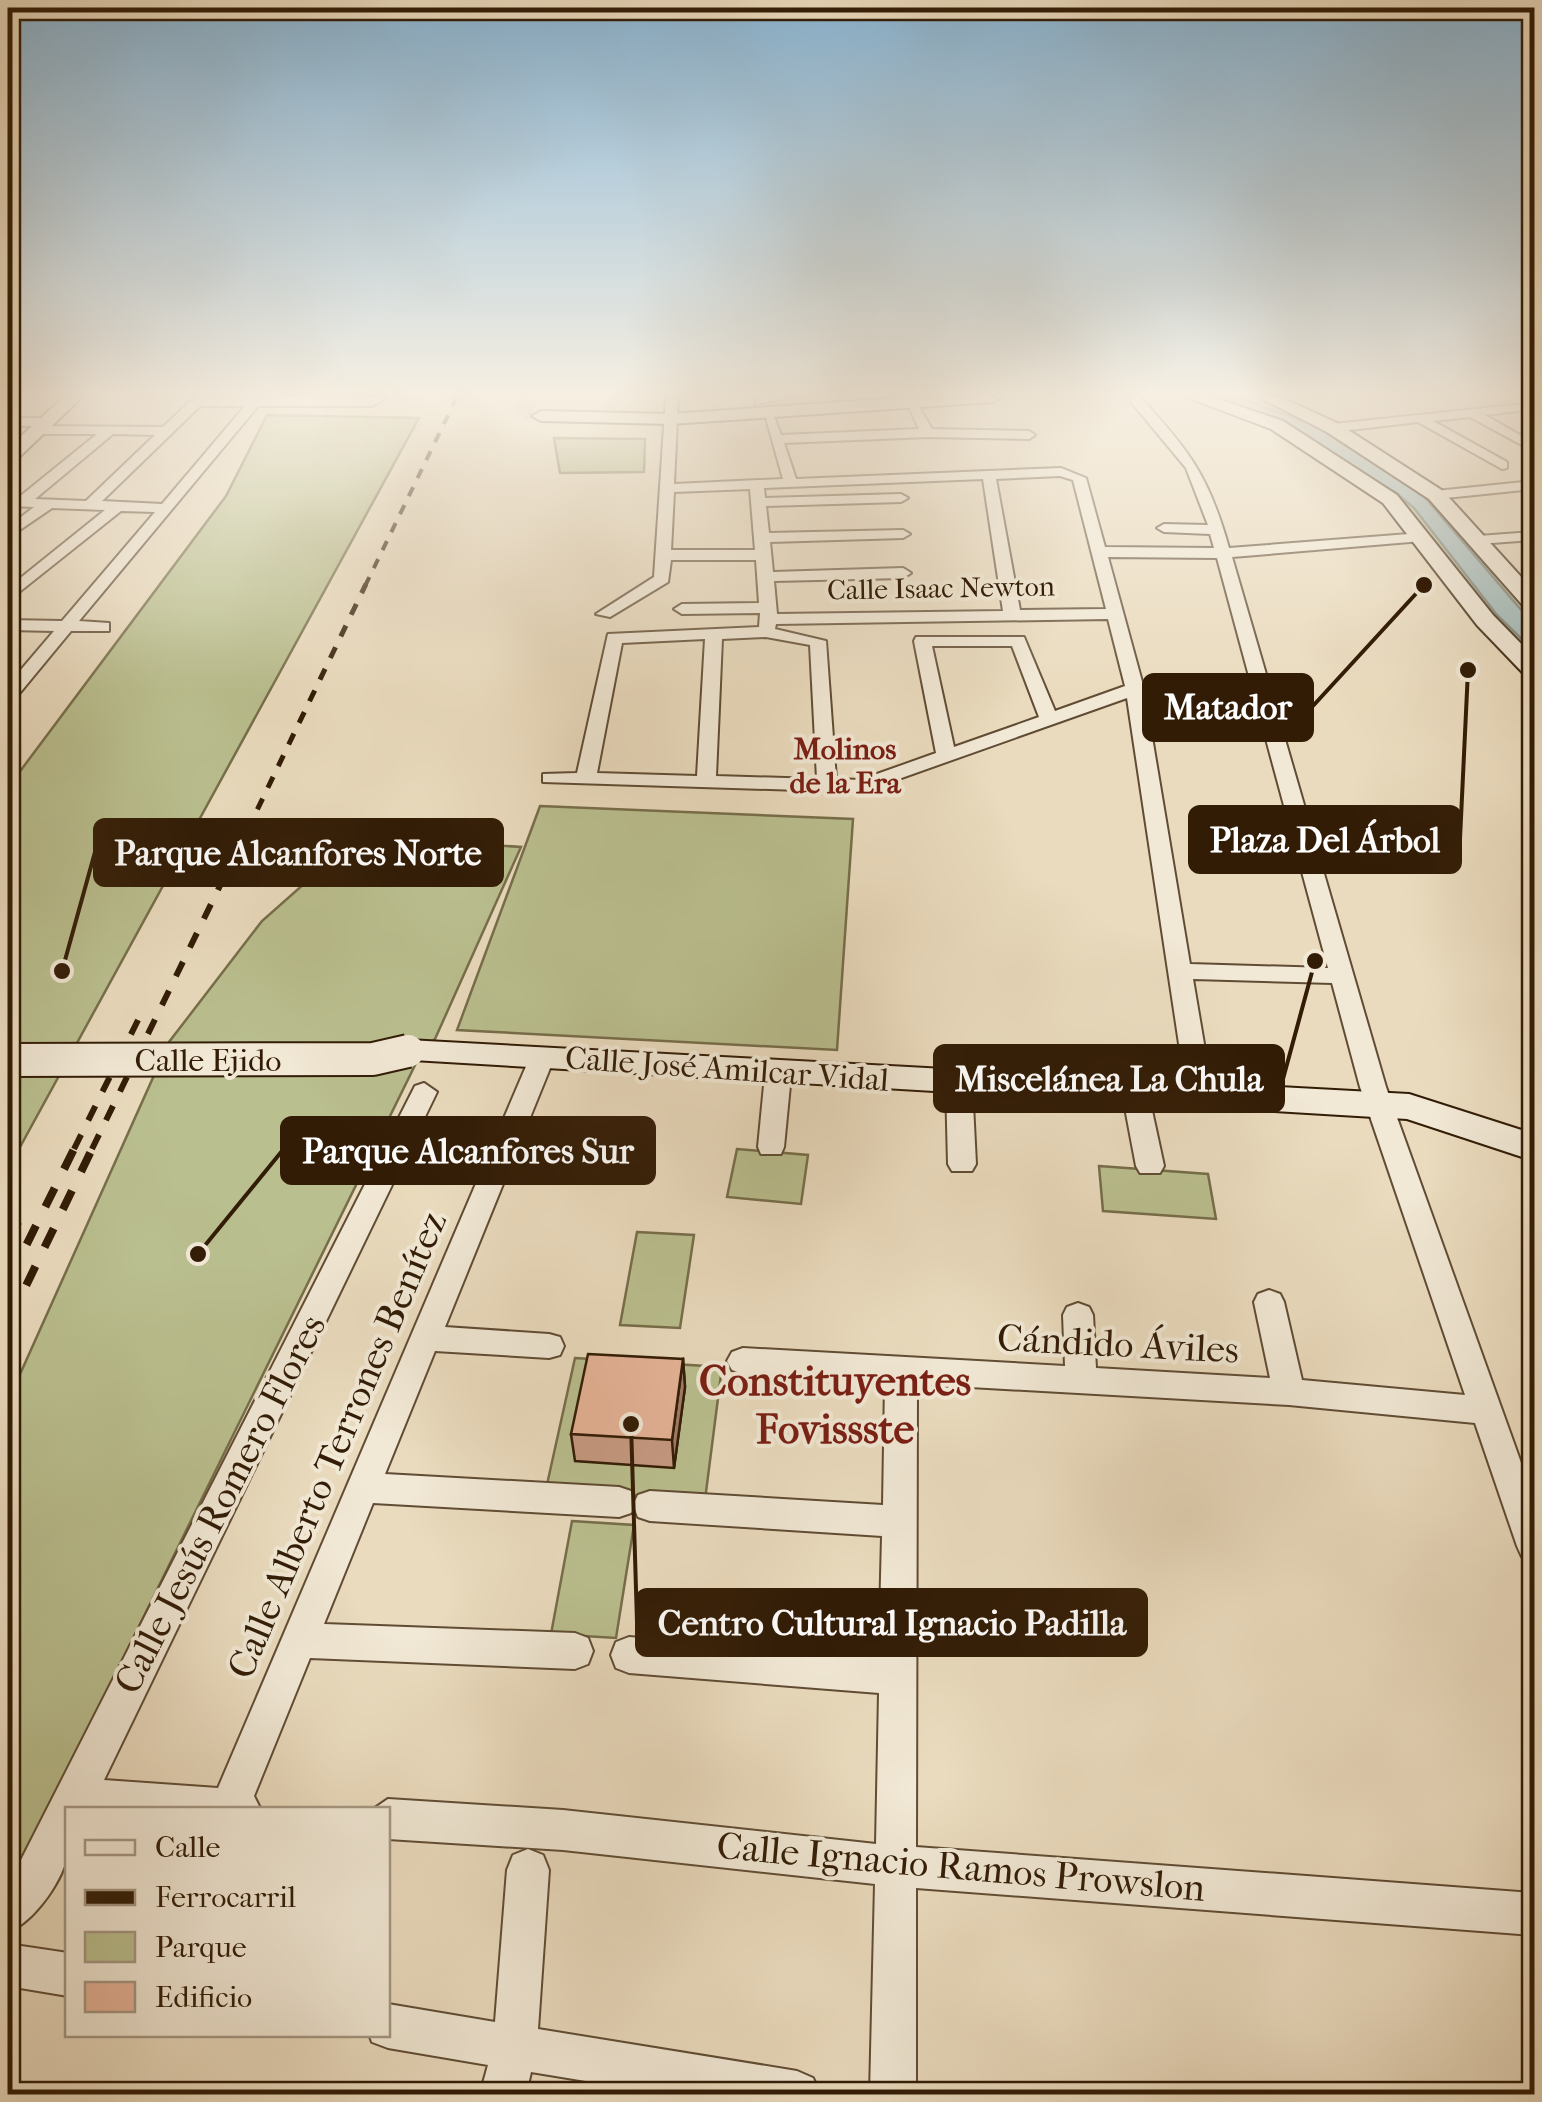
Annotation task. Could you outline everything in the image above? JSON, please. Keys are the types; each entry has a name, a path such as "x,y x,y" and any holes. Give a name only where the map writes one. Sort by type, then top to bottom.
{"main road":[{"path":"1384,495 1422,537 1485,620 1534,670"},
{"path":"1436,495 1534,604"},
{"name":"Calle Ejido","path":"8,1048 376,1045 420,1051"},
{"name":"Calle José Amilcar Vidal","path":"420,1051 1409,1107 1534,1148"},
{"name":"Calle Ejido","path":"8,1060 374,1058 420,1051"},
{"name":"Calle José Amilcar Vidal","path":"1380,1106 1534,1156"}],"street":[{"path":"89,506 100,495"},
{"path":"8,696 177,495"},
{"path":"604,614 659,584 667,495"},
{"path":"758,495 768,620"},
{"path":"765,576 903,594 900,495"},
{"path":"992,495 1012,614"},
{"path":"1082,495 1135,690 1200,1097"},
{"path":"1206,495 1380,1106 1534,1546"},
{"path":"758,502 901,498"},
{"path":"12,504 163,512"},
{"path":"8,534 44,507 112,510"},
{"path":"8,596 112,510"},
{"path":"1164,528 1217,530"},
{"path":"662,555 903,534"},
{"path":"1478,540 1534,536"},
{"path":"1097,552 1224,554 1422,537"},
{"name":"Calle Isaac Newton","path":"768,620 903,594 1012,614 1114,614"},
{"path":"682,610 768,620 818,640 827,786"},
{"path":"586,779 614,638 714,635 768,620"},
{"path":"8,625 103,627"},
{"path":"706,782 714,635"},
{"path":"946,756 922,641 1018,641 1049,718"},
{"path":"550,778 827,786 874,783 1135,690"},
{"path":"1178,970 1340,976"},
{"name":"Calle Alberto Terrones Benítez","path":"229,1807 542,1056"},
{"path":"771,1148 778,1074"},
{"path":"958,1084 962,1164"},
{"name":"Calle Jesús Romero Flores","path":"69,1807 424,1092"},
{"path":"1135,1092 1150,1166"},
{"path":"1269,1302 1289,1392"},
{"path":"1078,1315 1081,1383"},
{"path":"427,1338 548,1346"},
{"name":"Cándido Áviles","path":"743,1361 1289,1392 1488,1412"},
{"path":"893,2094 901,1372"},
{"path":"364,1488 900,1522"},
{"path":"297,1640 575,1651"},
{"path":"629,1655 900,1676"},
{"path":"73,1798 200,1807"},
{"name":"Calle Jesús Romero Flores","path":"8,1911 34,1879 65,1815"},
{"name":"Calle Ignacio Ramos Prowslon","path":"390,1820 563,1830 893,1866 1534,1914"},
{"path":"503,2094 515,2046 528,1870"},
{"path":"8,1965 65,1974"},
{"path":"390,2026 797,2094"}],"green space":[{"path":"377,495 8,1169 8,778 15,778 226,496"},
{"path":"1375,495 1429,495 1435,499 1534,620 1534,658 1486,611 1432,539"},
{"path":"540,806 853,819 837,1050 457,1030"},
{"path":"358,836 521,847 435,1039 422,1051 31,1846 8,1877 8,1401 169,1042 262,921"},
{"path":"737,1149 808,1155 801,1204 727,1197"},
{"path":"1099,1166 1208,1174 1216,1219 1103,1211"},
{"path":"637,1232 694,1235 680,1328 620,1325"},
{"path":"575,1358 722,1367 705,1500 546,1489"},
{"path":"572,1521 634,1525 616,1638 551,1634"}],"water":[{"path":"1399,495 1423,495 1534,625 1534,651 1497,615 1414,508"}],"building":[{"path":"588,1354 683,1359 672,1440 571,1434"}],"railway":[{"path":"365,586 409,495"},
{"path":"247,831 366,584"},
{"path":"92,1149 248,828"},
{"path":"74,1149 145,1006"},
{"path":"8,1282 75,1147"},
{"path":"8,1323 93,1147"},
{"path":"8,1240 26,1208"}],"place":[{"name":"Matador","path":"1424,585"},
{"name":"Plaza Del Árbol","path":"1468,670"},
{"name":"Miscelánea La Chula","path":"1315,961"},
{"name":"Parque Alcanfores Norte","path":"62,971"},
{"name":"Parque Alcanfores Sur","path":"198,1254"},
{"name":"Centro Cultural Ignacio Padilla","path":"631,1424"}],"district":[{"name":"Molinos de la Era","path":"845,766"},
{"name":"Constituyentes Fovissste","path":"835,1405"}]}
